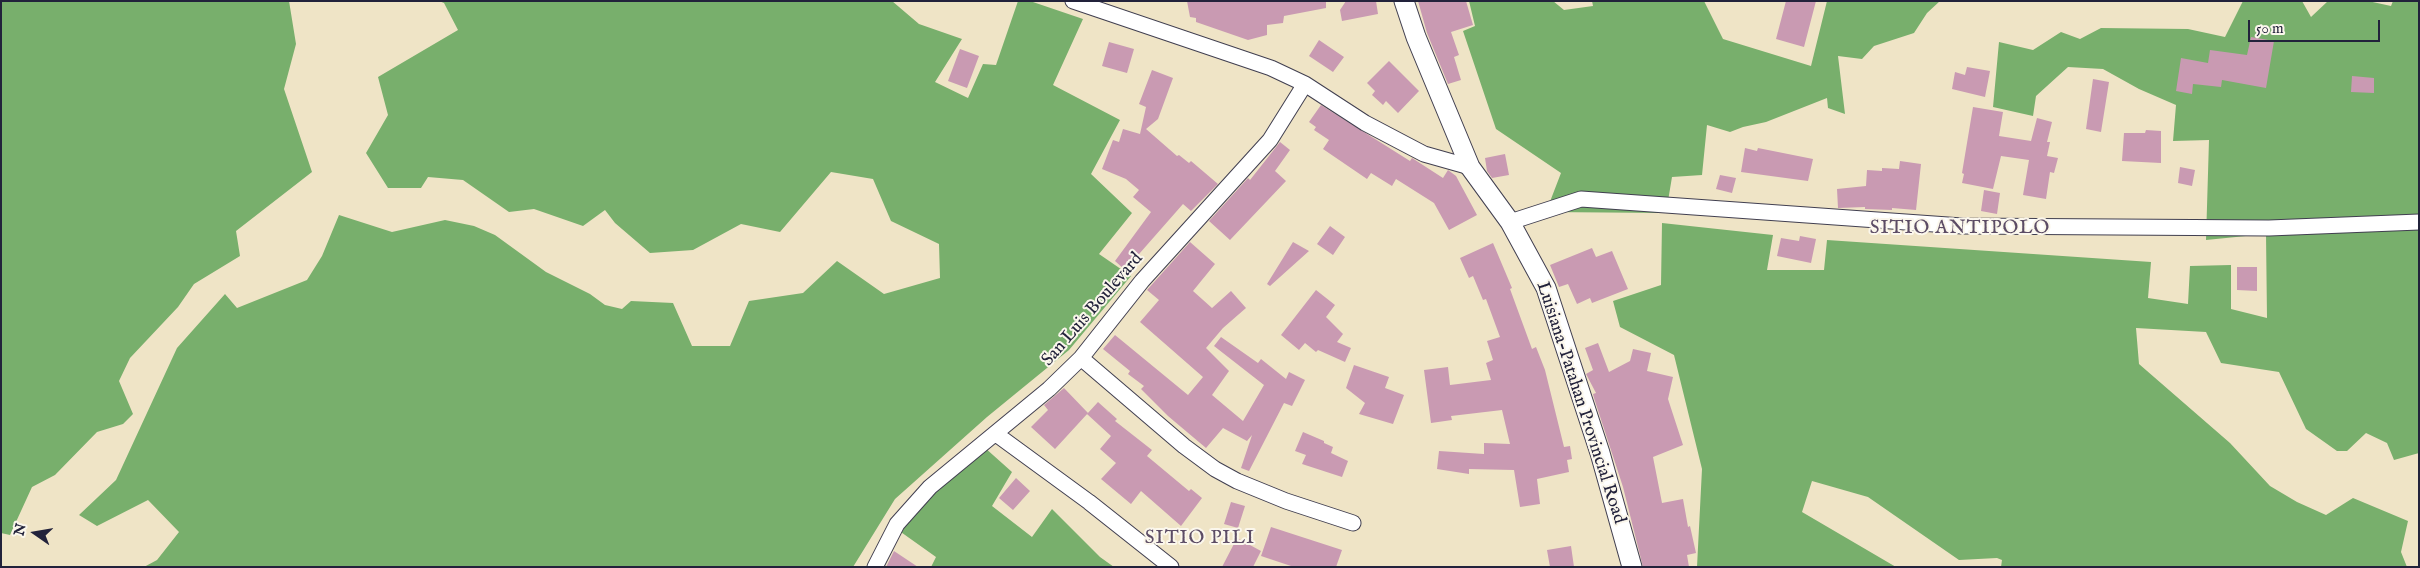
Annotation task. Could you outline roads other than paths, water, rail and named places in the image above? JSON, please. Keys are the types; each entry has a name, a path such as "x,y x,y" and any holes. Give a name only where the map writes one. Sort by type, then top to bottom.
{"street":[{"path":"1073,1 1271,68 1306,84 1366,123 1424,154 1470,167"},
{"name":"Luisiana-Patahan Provincial Road","path":"1404,1 1416,37 1470,167 1510,222 1546,288 1600,453 1632,567"},
{"name":"San Luis Boulevard","path":"875,567 897,524 924,494 1049,389 1082,358 1142,280 1270,140 1306,84"},
{"path":"1510,222 1581,199 1962,226 2269,228 2419,222"},
{"path":"1082,358 1184,446 1215,469 1236,481 1278,498 1353,523"},
{"path":"996,434 1089,502 1171,567"}],"district":[{"name":"SITIO ANTIPOLO","path":"1960,229"},
{"name":"SITIO PILI","path":"1200,539"}]}
